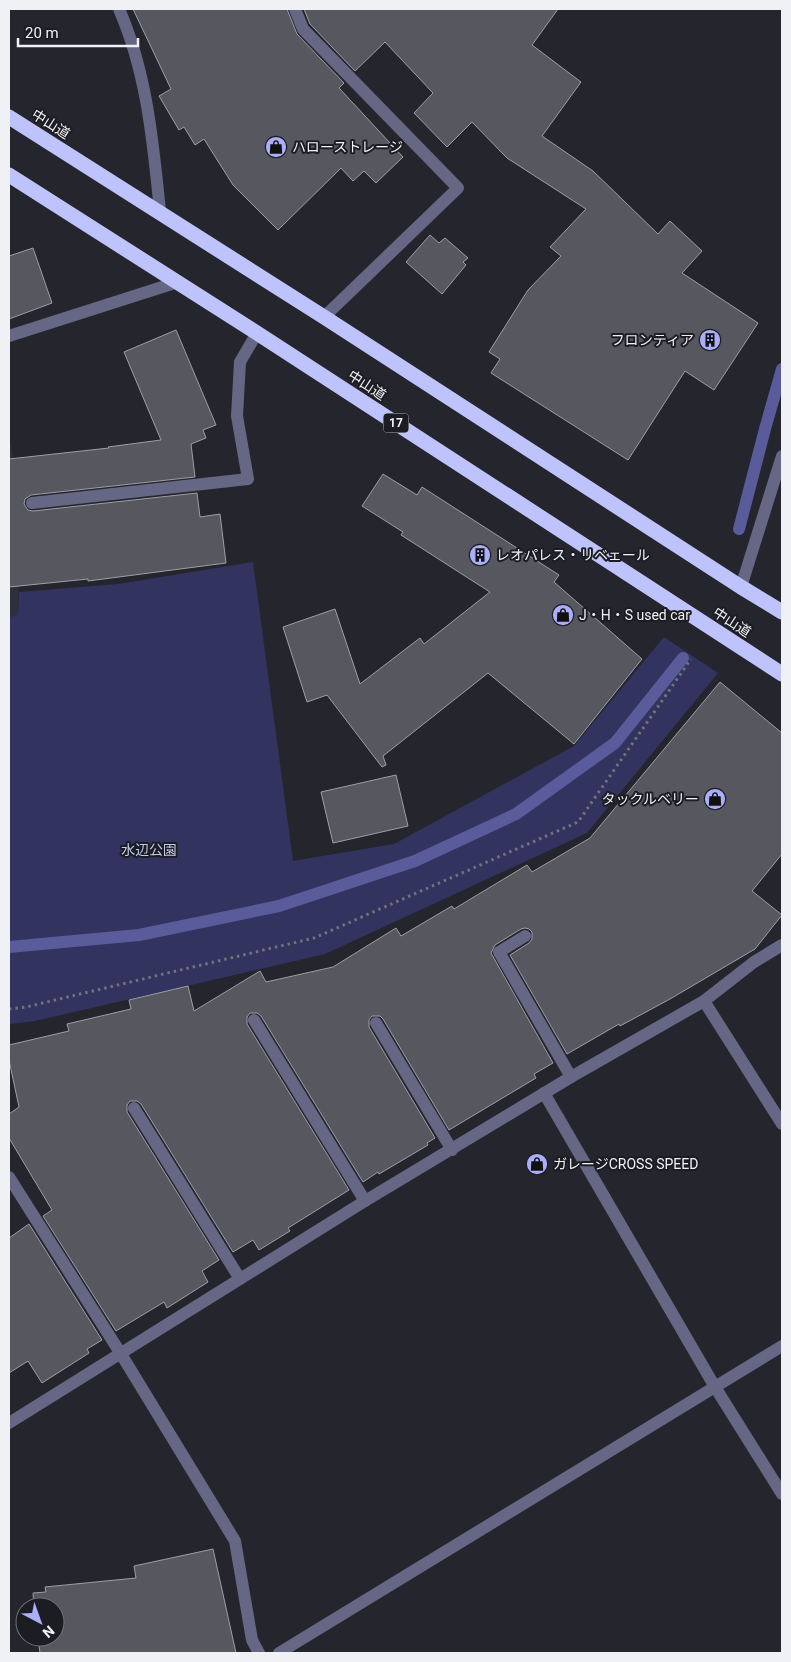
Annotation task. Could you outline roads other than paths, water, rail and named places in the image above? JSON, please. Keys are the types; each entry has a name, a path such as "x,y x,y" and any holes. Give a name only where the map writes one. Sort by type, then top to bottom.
{"highway":[{"name":"中山道","path":"9,117 160,211 782,612"},
{"name":"中山道","path":"9,175 178,282 782,674"}],"street":[{"path":"119,9 141,71 152,134 160,211"},
{"path":"295,9 303,29 458,188 324,317"},
{"path":"9,336 178,282"},
{"path":"32,503 248,480 237,416 240,362 257,333"},
{"path":"741,587 782,456"},
{"path":"525,936 499,952 572,1076"},
{"path":"9,1423 544,1093 704,1001 754,962 782,945"},
{"path":"704,1001 782,1124"},
{"path":"254,1020 365,1202"},
{"path":"376,1023 452,1150"},
{"path":"544,1093 715,1387 782,1494"},
{"path":"134,1108 240,1279"},
{"path":"9,1177 121,1354 235,1541 252,1640 259,1653"},
{"path":"279,1653 782,1346"}],"waterway":[{"path":"739,529 782,369"},
{"path":"9,947 139,935 279,906 415,861 516,814 615,743 683,658"}],"place":[{"name":"ハローストレージ","path":"276,147"},
{"name":"フロンティア","path":"710,340"},
{"name":"レオパレス・リベェール","path":"480,555"},
{"name":"J・H・S used car","path":"563,615"},
{"name":"タックルベリー","path":"715,799"},
{"name":"ガレージCROSS SPEED","path":"537,1164"}],"park label":[{"name":"水辺公園","path":"149,850"}]}
